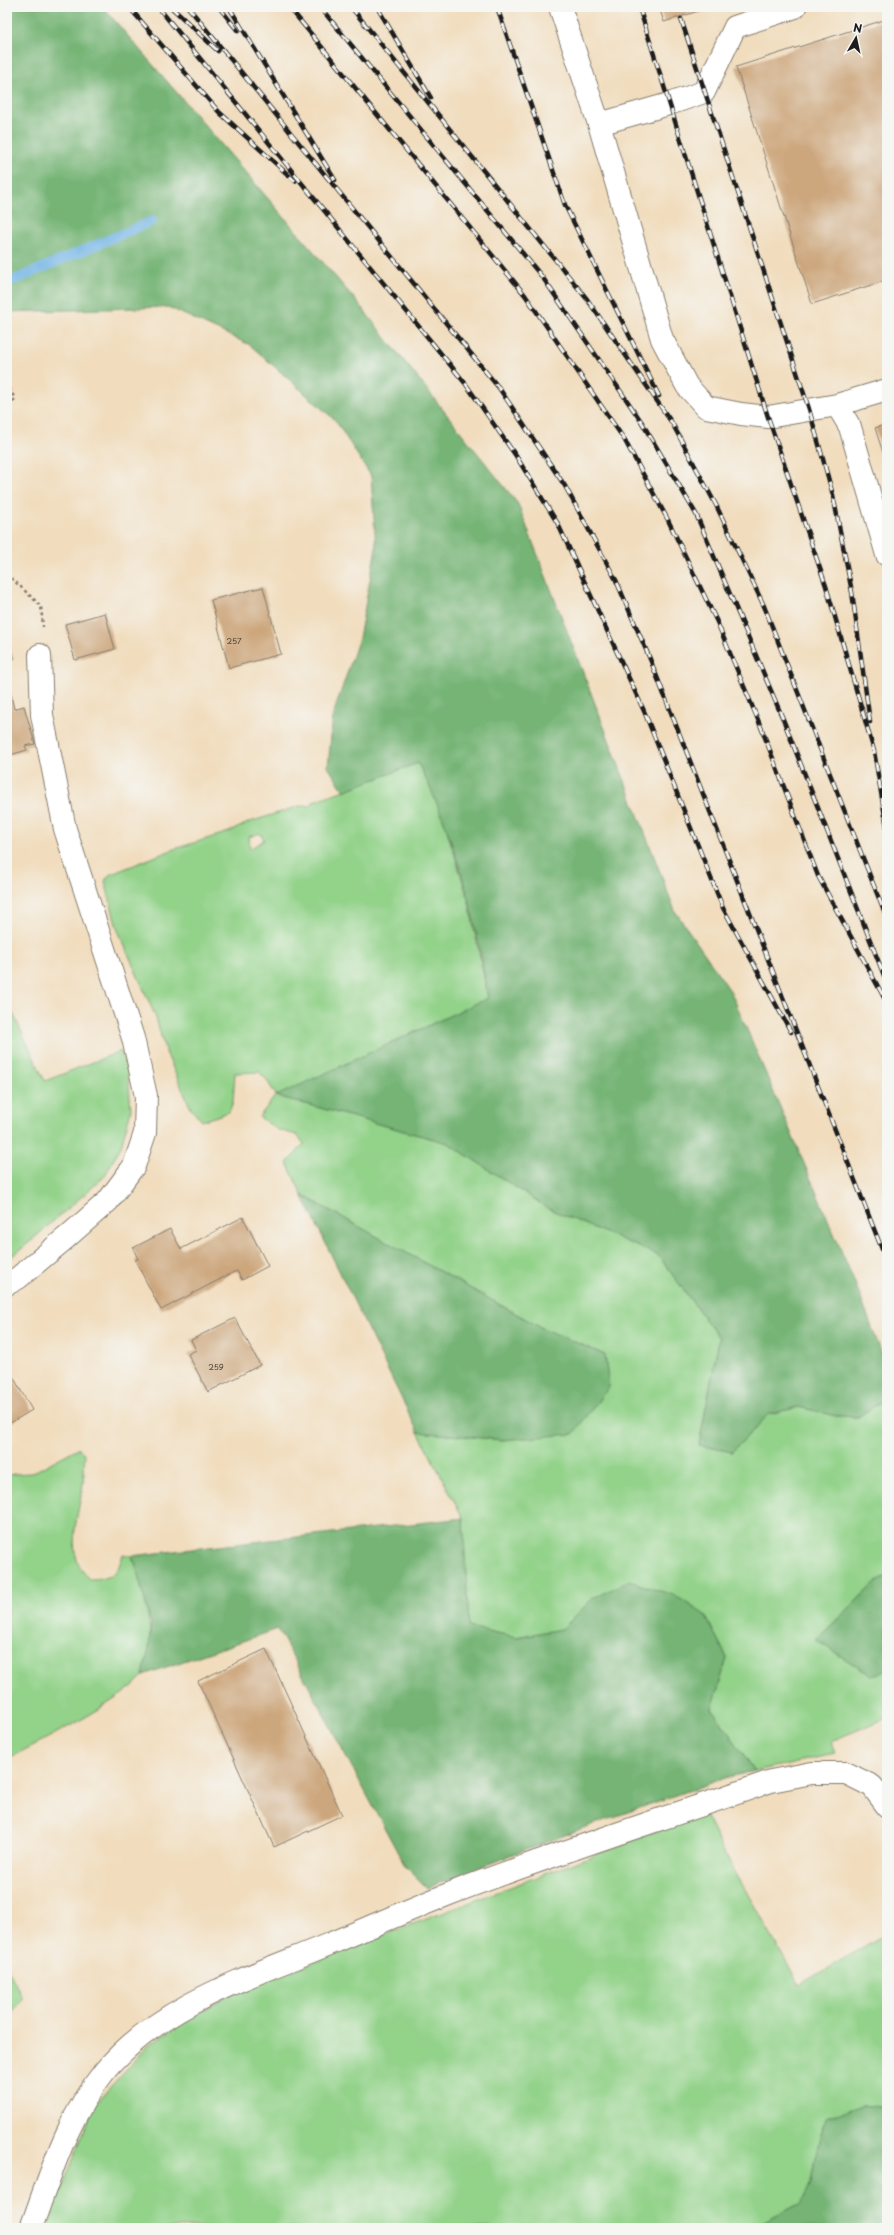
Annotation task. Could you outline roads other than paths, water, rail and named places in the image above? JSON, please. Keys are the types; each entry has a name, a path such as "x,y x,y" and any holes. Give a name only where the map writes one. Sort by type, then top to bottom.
{"street":[{"path":"560,7 599,124 662,339 687,386 706,407 741,414 768,416 837,405 887,390"},
{"path":"599,124 670,104 704,92 735,27 795,7"},
{"path":"837,405 850,427 887,555"},
{"path":"7,1284 18,1278 62,1242 108,1201 134,1166 146,1133 146,1096 133,1038 65,829 42,715 40,655"},
{"path":"31,2228 60,2145 78,2110 105,2071 147,2032 175,2014 223,1988 449,1894 771,1781 812,1773 846,1774 872,1786 887,1806"}],"waterway":[{"path":"7,283 152,221"}],"railway":[{"path":"129,7 219,112 295,181"},
{"path":"158,7 465,383 516,456 558,524 644,711 723,908 791,1032"},
{"path":"171,7 218,51"},
{"path":"188,7 499,388 565,486 616,580 650,659 887,1262"},
{"path":"219,7 238,31"},
{"path":"229,7 335,180"},
{"path":"289,7 525,295 624,439 668,520 717,622 761,727 818,876 887,1003"},
{"path":"320,7 543,278 641,421 696,514 783,719 887,983"},
{"path":"351,7 587,299 672,423 716,505 764,606 887,919"},
{"path":"377,7 431,98"},
{"path":"497,7 565,205 659,396"},
{"path":"639,7 768,417 826,586 874,751 887,828"},
{"path":"681,19 809,409 833,495 852,592 870,722"}]}
